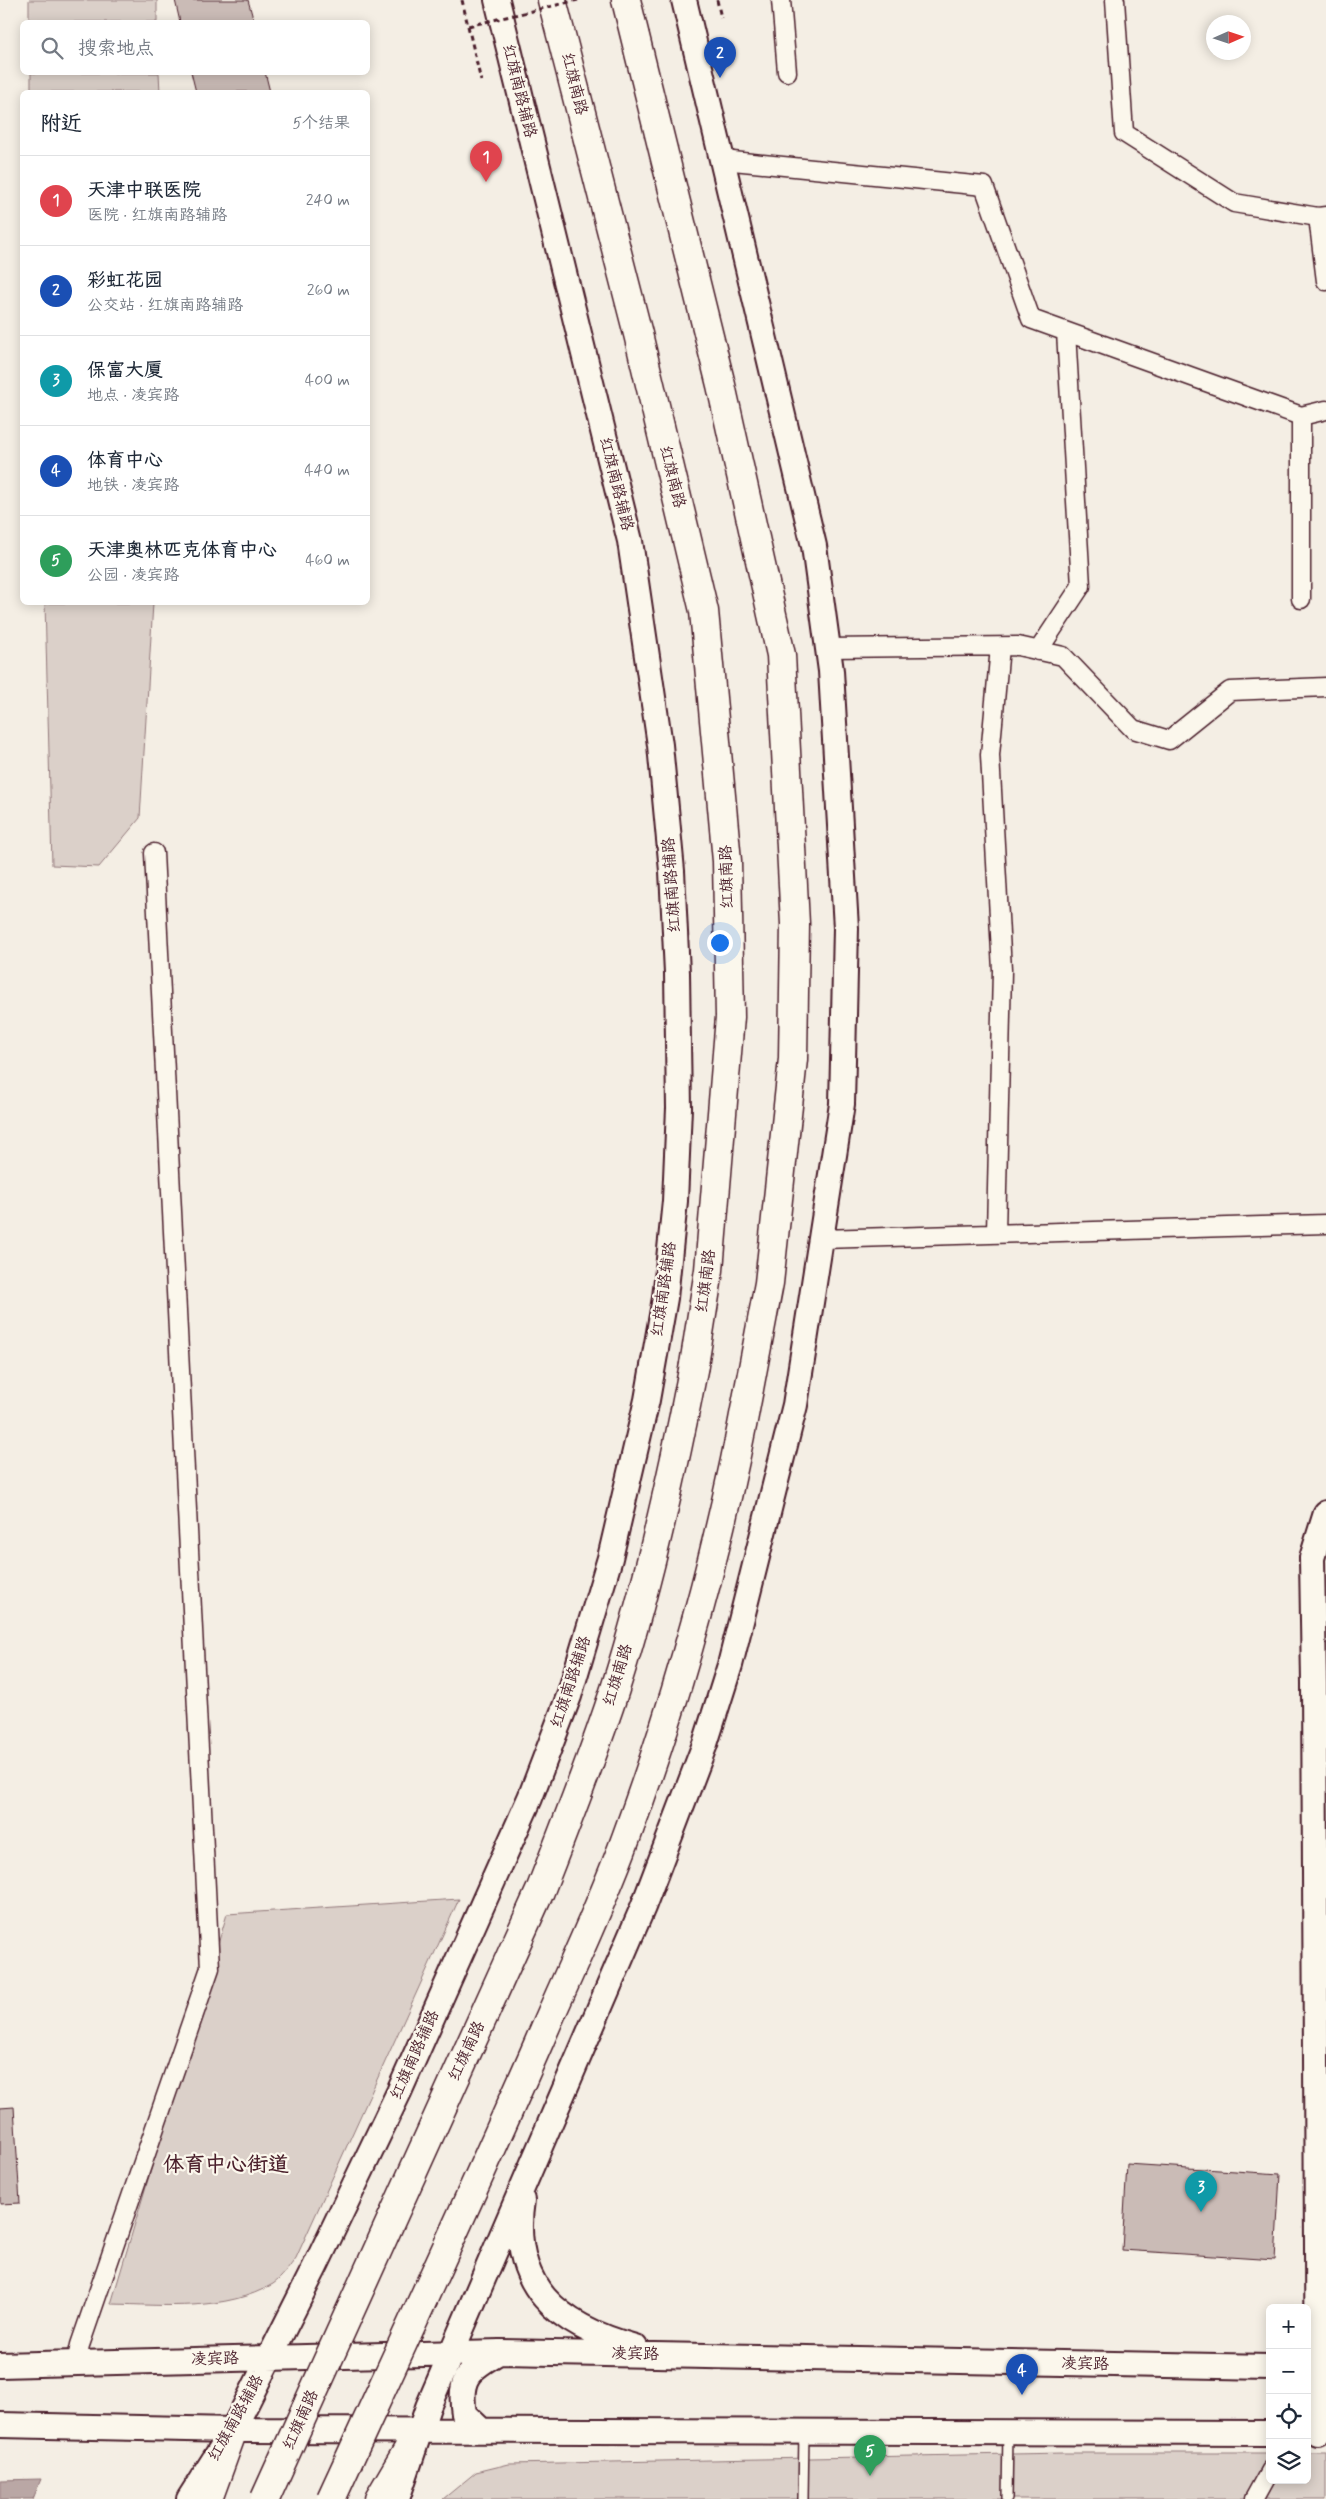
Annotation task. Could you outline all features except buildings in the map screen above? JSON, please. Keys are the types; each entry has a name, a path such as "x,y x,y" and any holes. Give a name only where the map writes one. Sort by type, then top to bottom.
{"highway":[{"name":"红旗南路","path":"265,2499 540,1891 576,1798 615,1689 641,1598 674,1468 694,1365 709,1270 730,1017 727,861 704,611 640,344 552,0"},
{"path":"331,2499 480,2176 625,1841 676,1693 737,1456 769,1283 783,1172 793,1059 795,924 781,655 721,385 626,0"},
{"path":"379,2499 420,2429"},
{"path":"208,2499 233,2430"}],"main road":[{"name":"红旗南路辅路","path":"189,2499 233,2430 315,2267 403,2083 530,1798 569,1696 610,1558 647,1400 665,1298 675,1200 679,1108 677,974 672,871 660,745 630,541 497,0"},
{"path":"397,2499 420,2429 450,2353 643,1907 706,1744 730,1665 795,1404 842,1104 846,928 831,672 814,546 684,0"},
{"path":"1317,2435 1321,2248 1312,1558 1326,1513"},
{"path":"524,2181 520,2209 520,2235 524,2260 532,2280 543,2297 553,2308 588,2331 619,2343 662,2355"},
{"name":"凌宾路","path":"0,2365 500,2352 1266,2368"},
{"path":"481,2430 464,2414 462,2384 476,2366 500,2352"},
{"path":"0,2425 233,2430 420,2429 1266,2433"}],"street":[{"path":"781,0 787,72"},
{"path":"1115,0 1124,133 1234,203 1322,217 1326,281"},
{"path":"723,160 984,186 1031,319 1301,416 1326,410"},
{"path":"1038,651 1081,586 1066,332"},
{"path":"1301,416 1301,599"},
{"path":"827,648 1018,646 1063,656 1133,729 1169,740 1230,691 1326,687"},
{"path":"996,1234 1002,970 990,755 1000,647"},
{"path":"76,2363 80,2345 210,1968 154,854"},
{"path":"822,1238 1326,1224"},
{"path":"1254,2499 1266,2477"}],"lane":[{"path":"803,2499 804,2432"},
{"path":"1007,2499 1008,2432"}],"path":[{"path":"462,0 481,81"},
{"path":"468,26 578,0"},
{"path":"717,0 721,18"}],"shaded area":[{"path":"29,0 157,0 157,20 29,20"},
{"path":"31,75 159,75 160,90 31,90"},
{"path":"45,605 153,605 140,818 99,867 52,865"},
{"path":"459,1899 296,2258 283,2275 273,2284 254,2293 215,2303 194,2305 111,2304 227,1914"},
{"path":"1063,2453 1266,2453 1266,2484 1311,2484 1311,2453 1326,2453 1326,2499 443,2499 476,2472 509,2464"},
{"path":"41,2479 33,2499 0,2499 0,2480"}],"place":[{"name":"彩虹花园","path":"720,78"},
{"name":"天津中联医院","path":"486,182"},
{"name":"保富大厦","path":"1201,2212"},
{"name":"体育中心","path":"1022,2395"},
{"name":"天津奥林匹克体育中心","path":"870,2476"}],"district":[{"name":"体育中心街道","path":"226,2165"}]}
